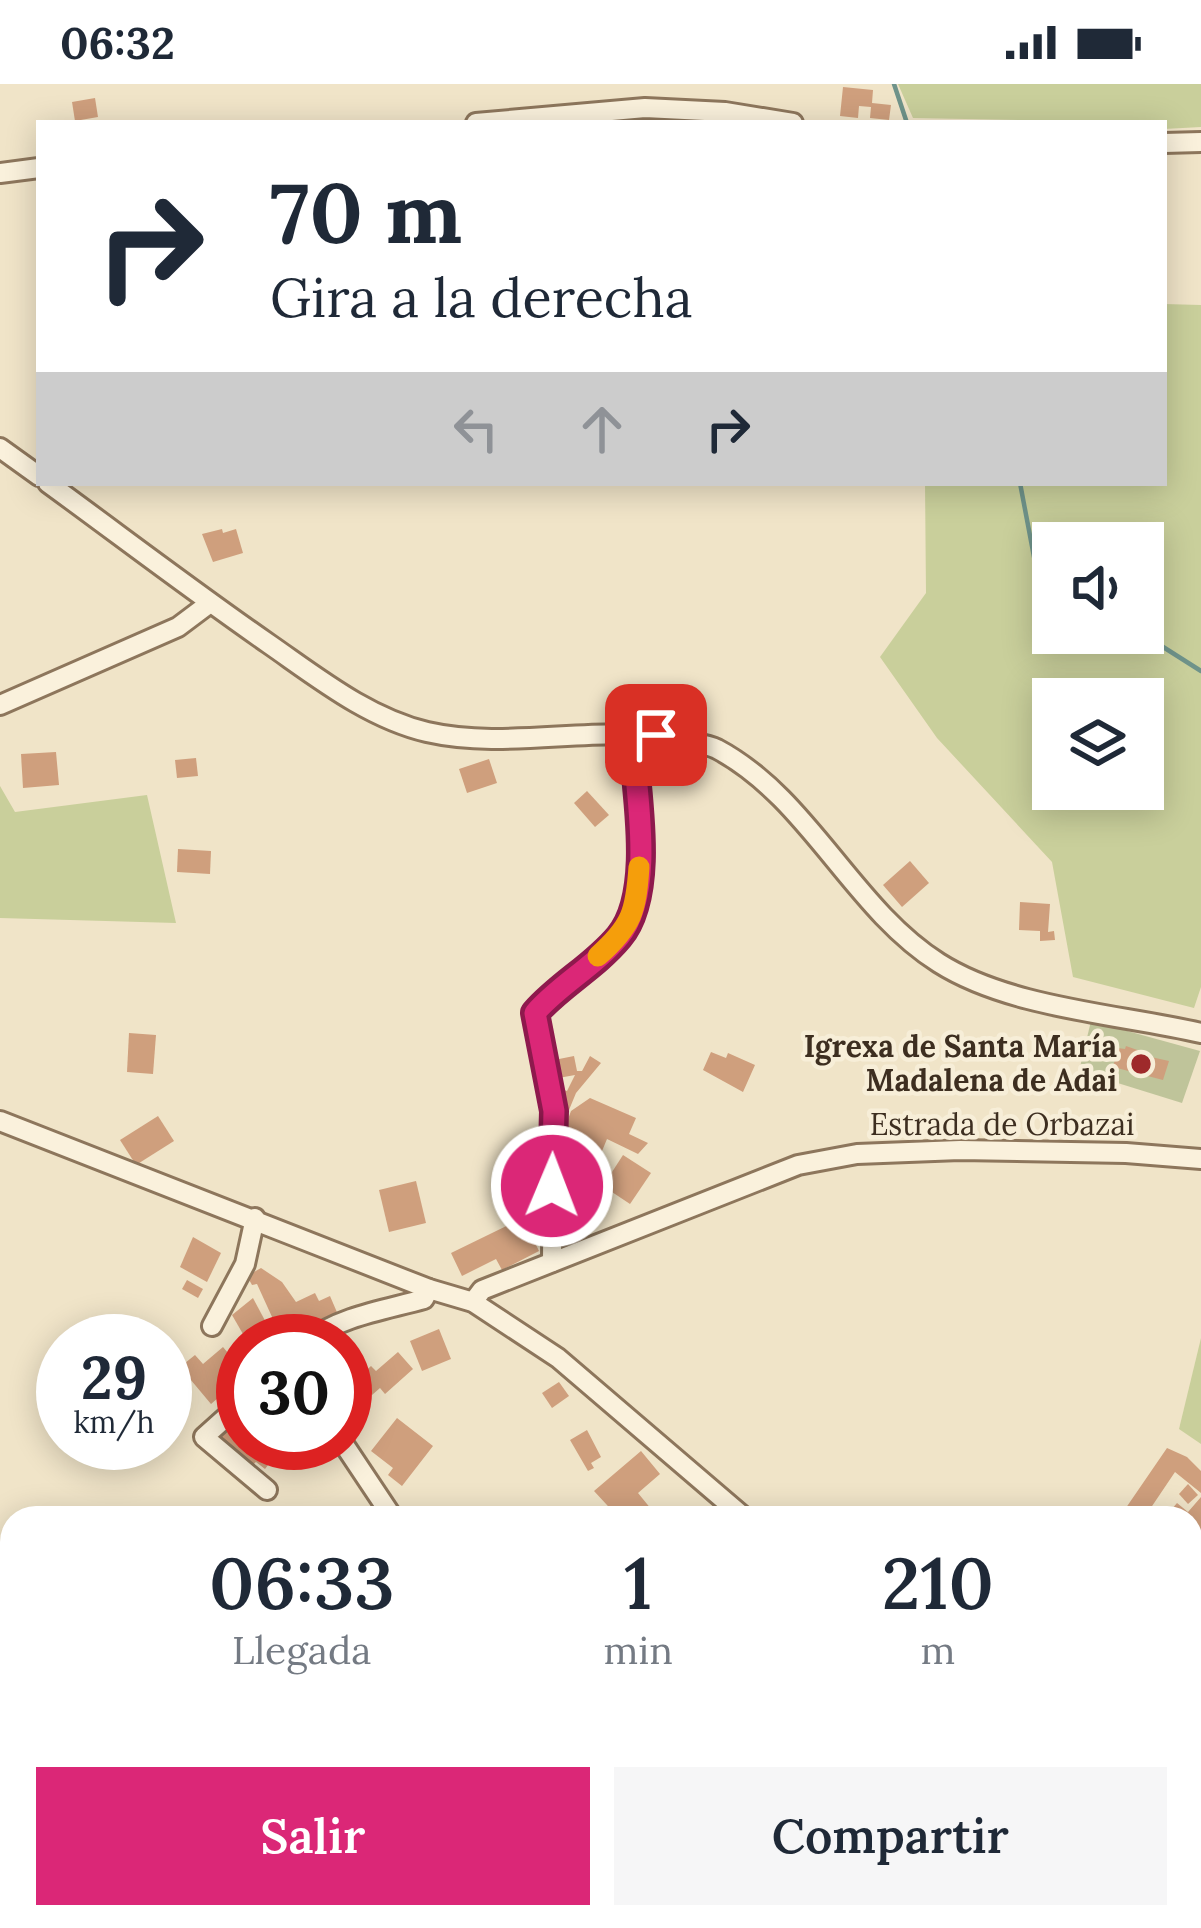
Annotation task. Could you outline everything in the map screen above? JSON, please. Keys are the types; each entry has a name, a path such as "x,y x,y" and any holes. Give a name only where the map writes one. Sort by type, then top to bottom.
{"street":[{"path":"510,120 645,108 774,120"},
{"path":"1167,143 1201,142"},
{"path":"0,173 36,168"},
{"path":"0,448 36,474"},
{"path":"52,486 329,686 385,718 430,733 508,738 656,735 715,747 784,803 885,915 936,962 993,992 1201,1033"},
{"path":"0,705 178,626 210,603"},
{"path":"552,1262 554,1111 535,1013 618,938 636,910 639,864 632,735"},
{"path":"0,1121 481,1307 558,1358 731,1506"},
{"name":"Estrada de Orbazai","path":"481,1307 482,1290 798,1165 857,1154 984,1150 1201,1159"},
{"path":"212,1326 245,1264 255,1218"},
{"path":"368,1314 424,1299 429,1289"},
{"path":"216,1426 204,1437 216,1447"},
{"path":"243,1470 267,1490"},
{"path":"361,1470 385,1506"}],"green space":[{"path":"898,84 1201,84 1201,127 1167,129 1167,120 913,118"},
{"path":"1167,304 1201,305 1201,987 1194,1008 1073,977 1052,862 937,738 880,657 926,593 925,486 1167,486"},
{"path":"0,786 15,812 147,795 176,923 0,918"},
{"path":"1091,1021 1200,1051 1182,1103 1079,1071"},
{"path":"1201,1338 1201,1444 1179,1429"}],"building":[{"path":"843,87 873,90 872,103 891,105 889,120 870,118 871,107 859,106 858,118 840,116"},
{"path":"95,98 98,117 75,120 72,102"},
{"path":"222,529 223,533 236,529 243,553 213,562 202,534"},
{"path":"56,752 59,785 23,788 21,754"},
{"path":"196,758 198,776 177,778 175,760"},
{"path":"489,759 497,783 467,793 459,769"},
{"path":"587,791 609,815 595,827 574,803"},
{"path":"178,849 211,851 210,874 177,872"},
{"path":"910,861 929,883 902,907 883,885"},
{"path":"1020,902 1050,904 1048,932 1054,931 1055,940 1040,941 1040,931 1019,930"},
{"path":"129,1033 156,1035 153,1074 127,1072"},
{"name":"Igrexa de Santa María Madalena de Adai","path":"1126,1046 1169,1061 1163,1080 1113,1067 1118,1048"},
{"path":"711,1052 726,1058 728,1053 755,1065 743,1092 703,1070"},
{"path":"574,1056 577,1071 582,1071 590,1056 601,1063 576,1093 569,1110 557,1106 560,1089 567,1091 575,1075 553,1079 549,1061"},
{"path":"590,1098 636,1118 629,1134 648,1143 638,1154 607,1139 587,1166 563,1163 562,1136 571,1111"},
{"path":"158,1116 174,1141 136,1165 120,1140"},
{"path":"623,1155 651,1173 630,1204 603,1186"},
{"path":"416,1181 426,1223 389,1232 379,1190"},
{"path":"525,1184 525,1194 509,1195 509,1185"},
{"path":"523,1218 539,1251 502,1270 496,1259 462,1276 451,1253"},
{"path":"193,1237 221,1253 207,1282 180,1267"},
{"path":"261,1268 282,1282 296,1302 315,1293 319,1301 330,1296 338,1314 271,1314 257,1284 252,1285 247,1276"},
{"path":"187,1280 203,1289 198,1298 182,1289"},
{"path":"253,1298 262,1314 233,1314"},
{"path":"439,1329 451,1359 422,1371 410,1341"},
{"path":"398,1352 413,1369 385,1394 380,1388 372,1395 372,1367 376,1371"},
{"path":"216,1353 216,1400 211,1404 192,1381 192,1357 195,1355 203,1364"},
{"path":"559,1382 569,1396 552,1408 542,1393"},
{"path":"397,1418 433,1446 402,1486 388,1475 393,1468 372,1450"},
{"path":"587,1430 601,1457 588,1471 570,1440"},
{"path":"1167,1448 1187,1457 1201,1471 1201,1493 1175,1472 1152,1506 1127,1506"},
{"path":"641,1451 660,1474 638,1493 649,1506 608,1506 594,1491"},
{"path":"1188,1484 1198,1495 1188,1504 1179,1494"}],"waterway":[{"path":"894,84 906,120"},
{"path":"1021,486 1032,546"},
{"path":"1164,648 1201,671"}],"slow traffic":[{"path":"598,956 618,938 636,910 639,867"}],"place":[{"name":"Igrexa de Santa María Madalena de Adai","path":"1141,1064"}],"route":[{"path":"552,1186 554,1111 535,1013 618,938 636,910 639,838 632,735 656,735"}]}
